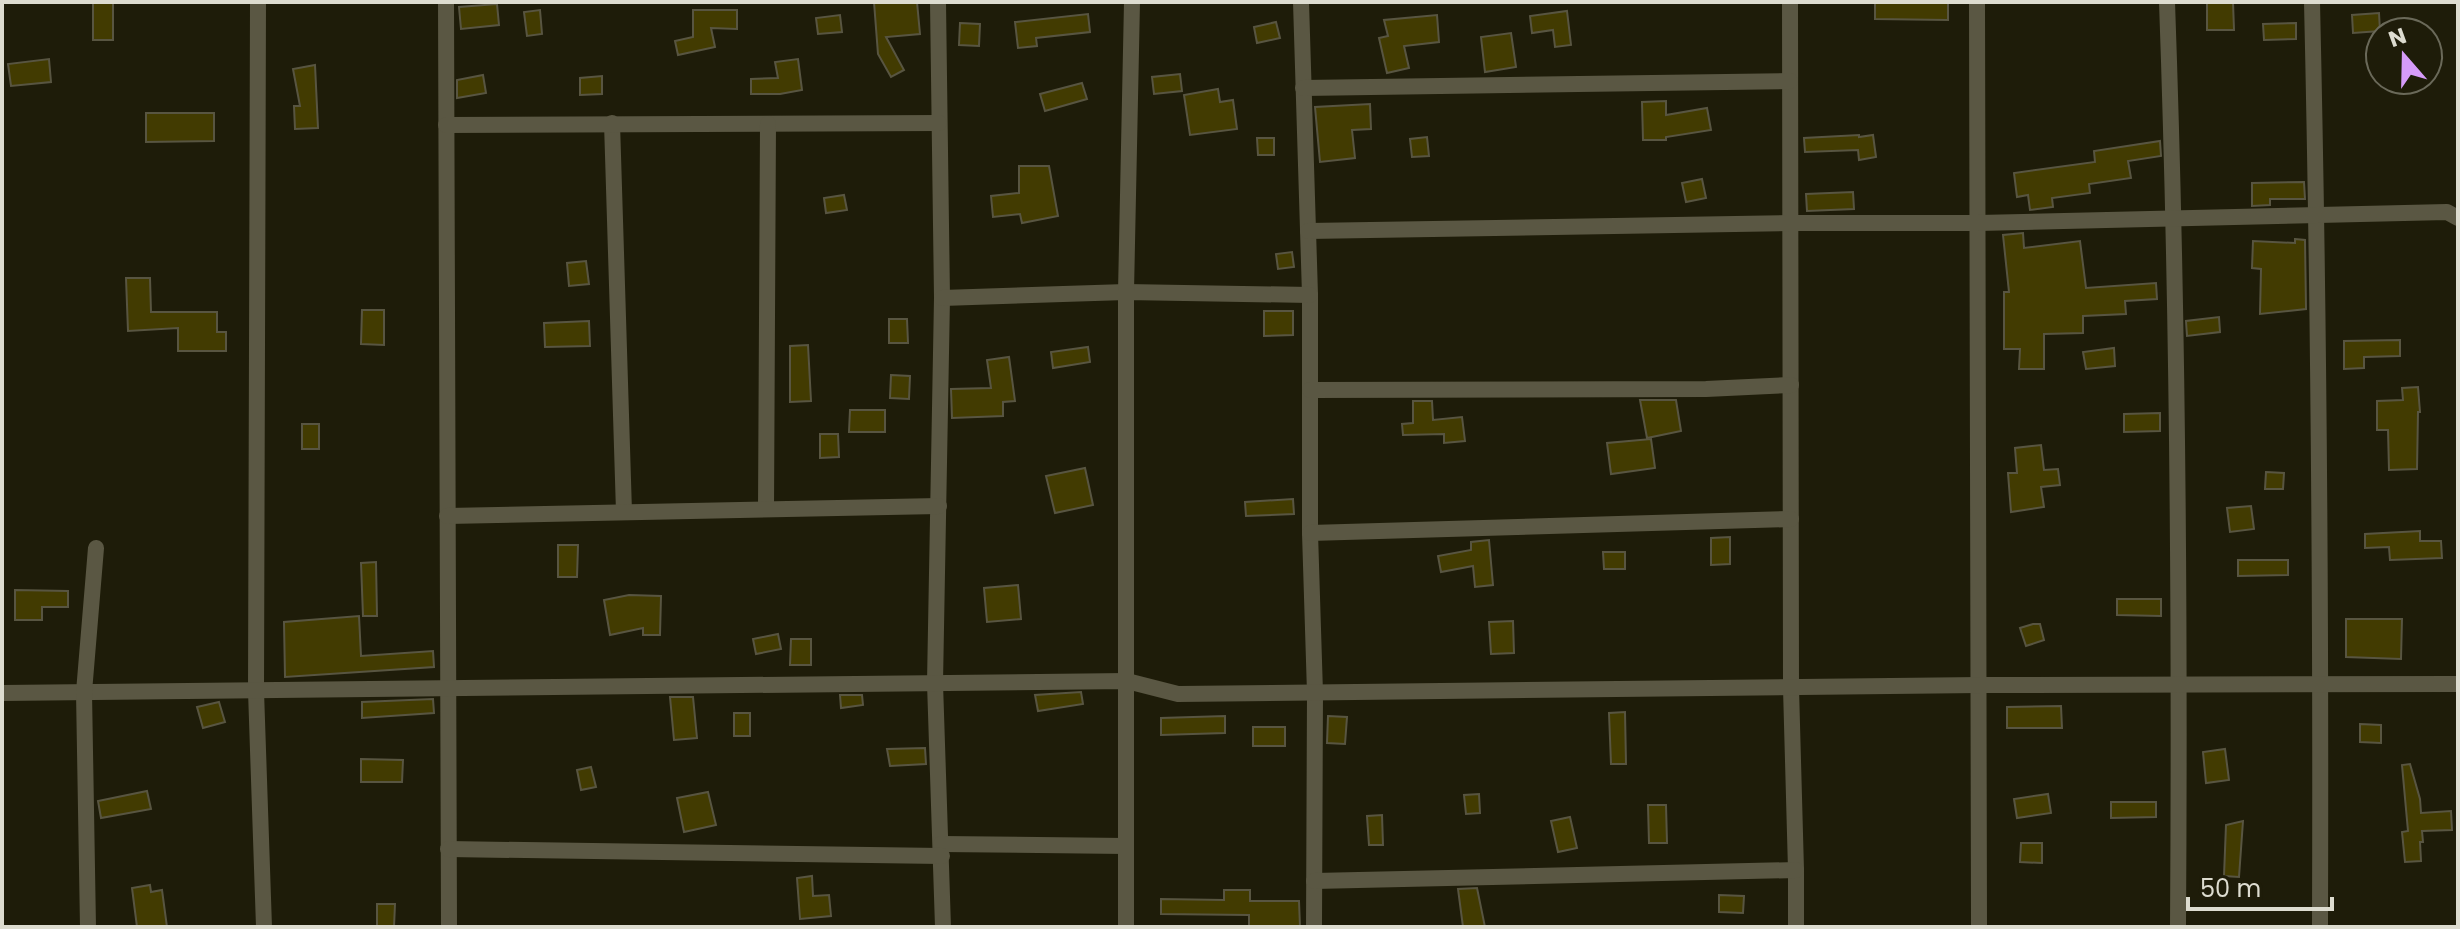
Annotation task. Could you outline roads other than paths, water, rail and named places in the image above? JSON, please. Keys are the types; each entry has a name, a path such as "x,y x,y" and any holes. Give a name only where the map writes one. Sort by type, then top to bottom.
{"street":[{"path":"258,2 256,691 264,927"},
{"path":"446,2 449,927"},
{"path":"938,2 942,298 935,683 943,927"},
{"path":"1126,927 1126,292 1132,2"},
{"path":"1301,2 1310,295 1310,533 1315,693 1314,927"},
{"path":"1790,2 1791,688 1796,927"},
{"path":"1977,2 1979,927"},
{"path":"2167,2 2175,218 2178,927"},
{"path":"2312,2 2317,215 2320,927"},
{"path":"1303,88 1790,81"},
{"path":"612,123 624,512"},
{"path":"446,125 939,123"},
{"path":"766,509 768,124"},
{"path":"1308,231 1978,223 2447,212 2458,218"},
{"path":"942,298 1126,292 1310,295"},
{"path":"1310,390 1706,389 1791,385"},
{"path":"447,516 939,506"},
{"path":"1310,533 1791,519"},
{"path":"88,927 84,692 96,548"},
{"path":"2,693 1127,681 1178,694 1980,685 2458,684"},
{"path":"448,849 942,850 1126,846"},
{"path":"1314,881 1796,870"}]}
